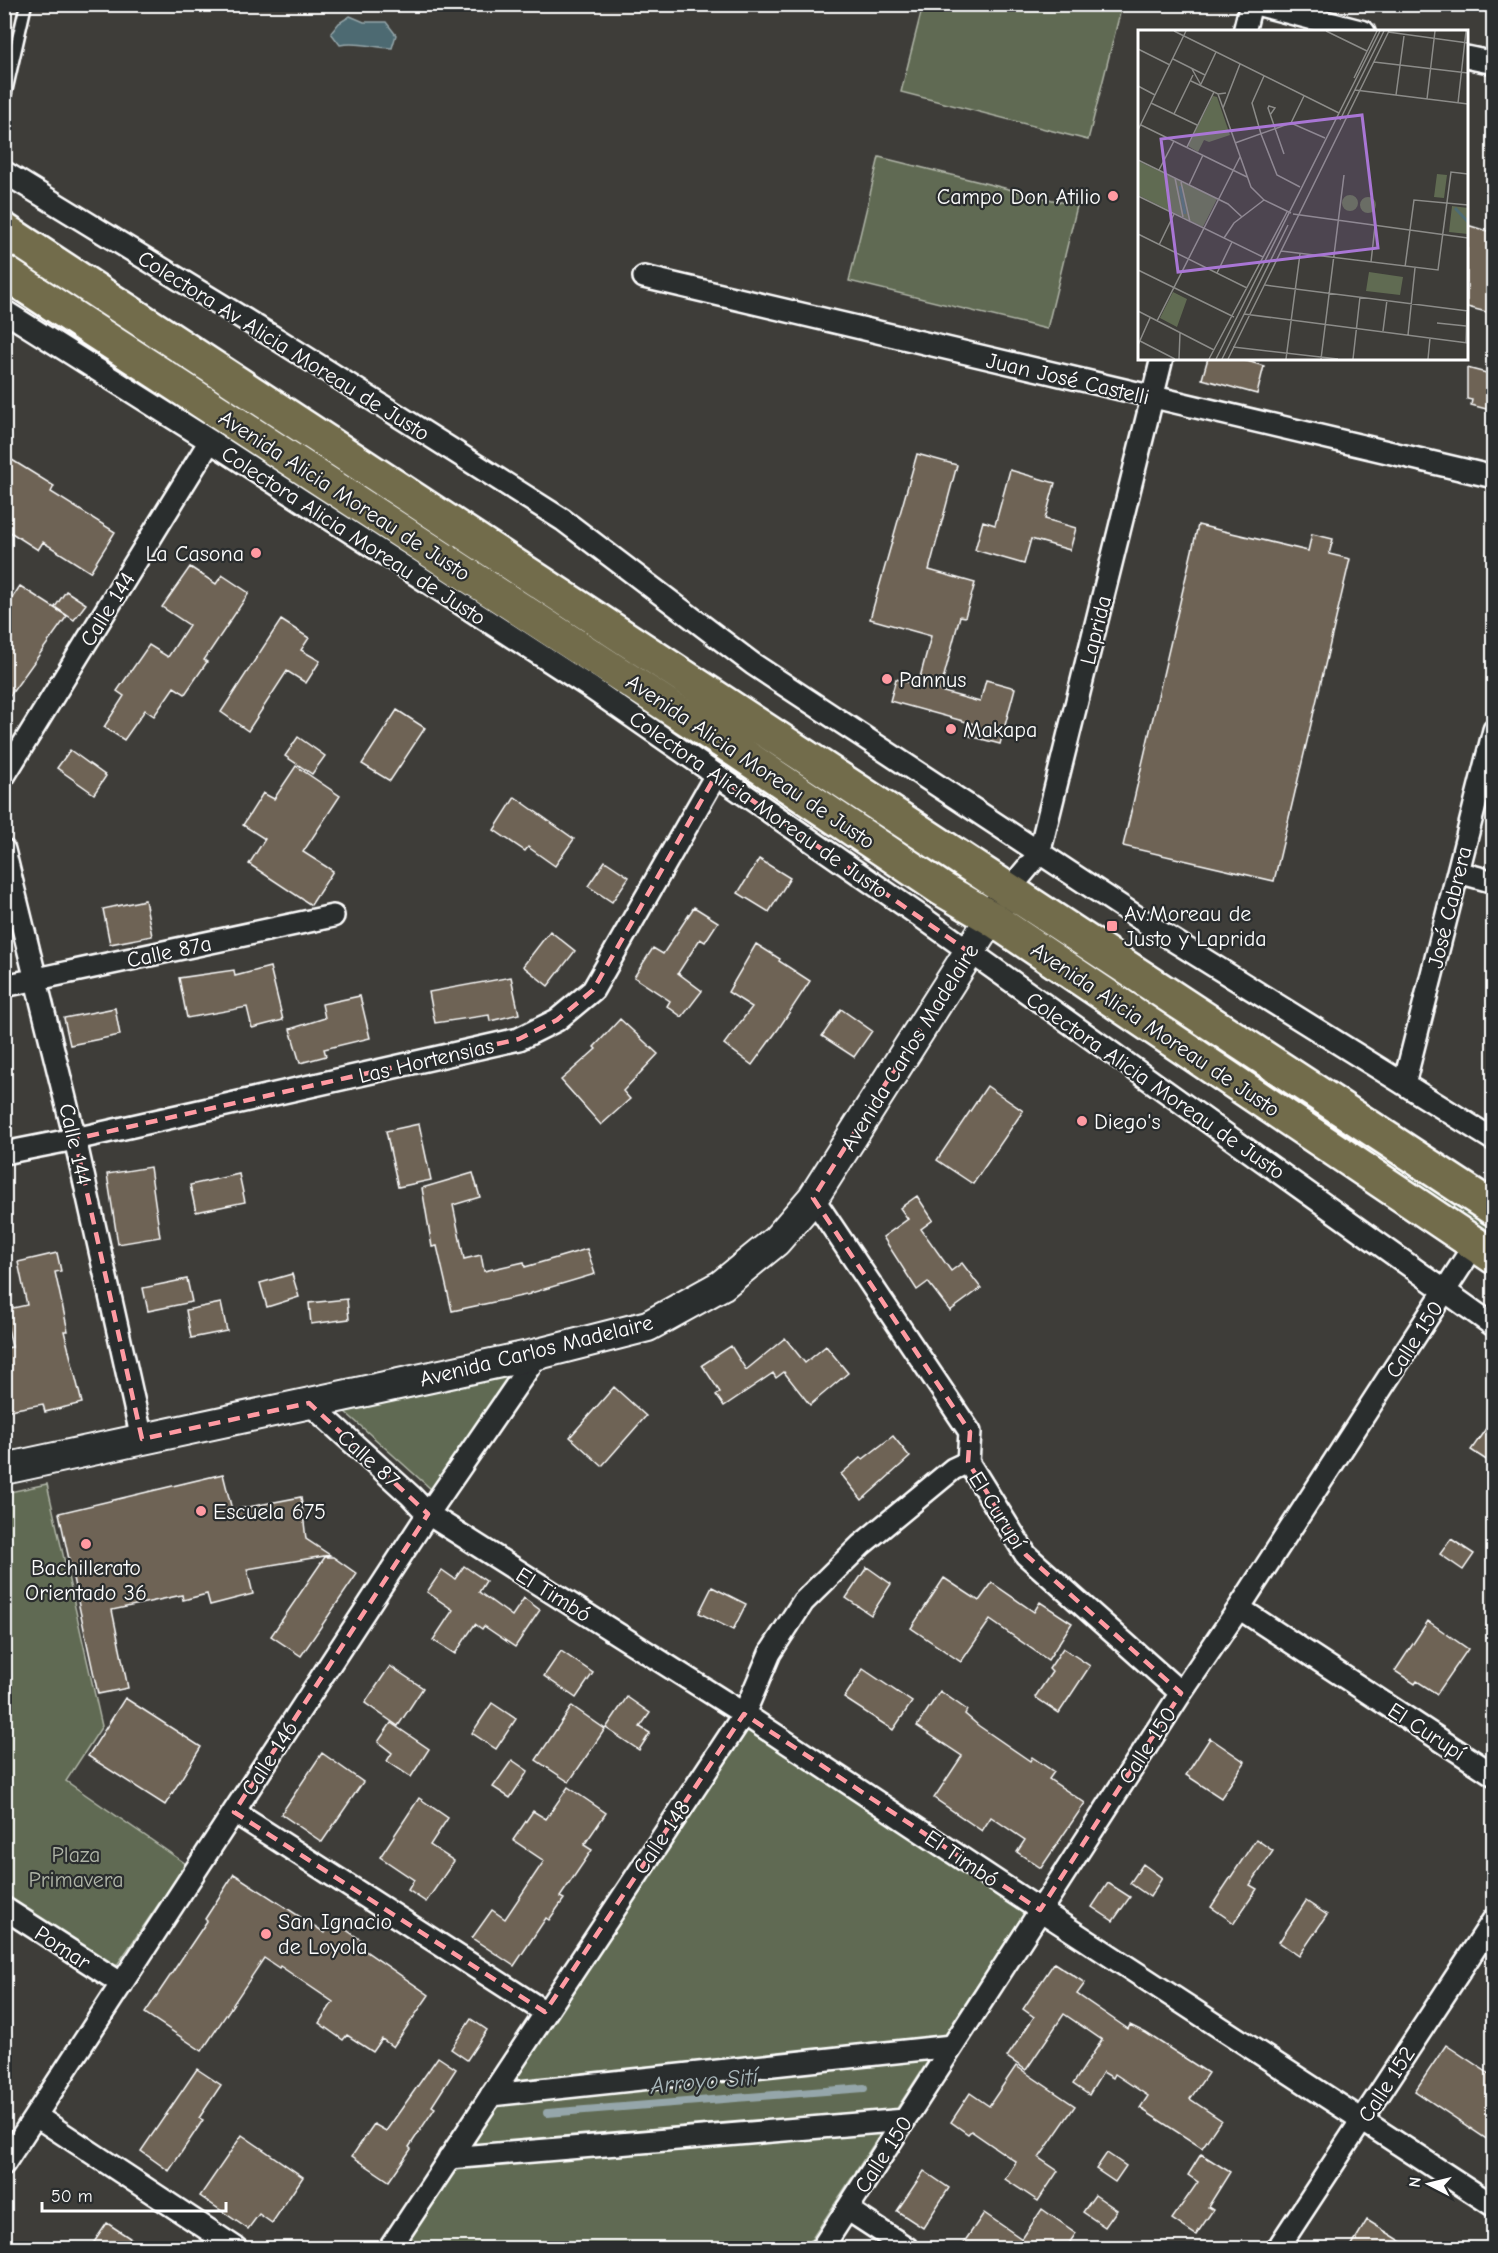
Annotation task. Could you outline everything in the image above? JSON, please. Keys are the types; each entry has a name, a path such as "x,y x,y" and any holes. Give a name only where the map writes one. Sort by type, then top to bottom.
{"main road":[{"name":"Avenida Alicia Moreau de Justo","path":"4,230 1494,1209"},
{"name":"Avenida Alicia Moreau de Justo","path":"4,272 728,745 942,889 991,918 1484,1250"},
{"name":"Avenida Carlos Madelaire","path":"4,1469 538,1354 648,1326 722,1285 776,1241 813,1198 1008,891"}],"street":[{"path":"1244,30 1251,4"},
{"path":"1256,4 1356,30"},
{"path":"1468,57 1494,63"},
{"name":"Colectora Av Alicia Moreau de Justo","path":"4,172 280,341 563,520 753,664 1039,854"},
{"name":"Juan José Castelli","path":"644,277 1494,477"},
{"name":"Colectora Alicia Moreau de Justo","path":"4,311 210,441 588,686 969,952 1494,1326"},
{"name":"Laprida","path":"1008,891 1039,854 1162,360"},
{"name":"Calle 144","path":"4,776 210,441"},
{"name":"José Cabrera","path":"1404,1084 1494,730"},
{"name":"Las Hortensias","path":"4,1153 519,1039 557,1020 592,990 716,775"},
{"name":"Calle 144","path":"4,850 75,1139 142,1439"},
{"path":"1039,854 1494,1140"},
{"path":"1458,872 1494,882"},
{"name":"Calle 87a","path":"4,986 333,916"},
{"name":"El Curupí","path":"813,1198 970,1432 968,1462 1026,1555 1181,1693"},
{"name":"Calle 150","path":"822,2248 1444,1292 1484,1250"},
{"name":"Calle 146","path":"4,2164 428,1514 538,1354"},
{"name":"Calle 87","path":"309,1403 428,1514"},
{"name":"Calle 148","path":"390,2248 744,1714 770,1653 803,1602 861,1545 953,1469 968,1462"},
{"name":"El Timbó","path":"428,1514 744,1714 1040,1910 1494,2205"},
{"name":"El Curupí","path":"1239,1608 1494,1775"},
{"path":"234,1812 545,2012"},
{"name":"Pomar","path":"4,1908 122,1984"},
{"name":"Calle 152","path":"1278,2248 1494,1919"},
{"path":"491,2094 952,2046"},
{"path":"36,2116 236,2248"},
{"path":"450,2158 905,2120"},
{"path":"847,2210 907,2248"}],"lane":[{"path":"4,101 26,4"}],"highlighted area":[{"path":"716,775 969,952 813,1198 970,1432 968,1462 1026,1555 1181,1693 1040,1910 744,1714 545,2012 234,1812 428,1514 309,1403 142,1439 75,1139 519,1039 557,1020 593,990"}],"green space":[{"path":"923,5 1102,5 1121,9 1088,140 901,92"},
{"path":"879,157 1077,206 1047,329 849,281"},
{"path":"1058,935 1493,1223 1493,1237 1055,943"},
{"path":"524,1364 441,1498 334,1402"},
{"name":"Plaza Primavera","path":"47,1484 102,1726 66,1781 186,1864 115,1968 5,1895 5,1493"},
{"path":"743,1722 1027,1909 806,2248 401,2248"}],"water":[{"path":"350,16 364,22 386,22 396,35 392,48 340,45 331,33 339,23"}],"building":[{"path":"1468,225 1494,233 1494,314 1468,307"},
{"path":"1207,360 1244,360 1264,366 1257,394 1202,379"},
{"path":"1467,368 1494,375 1494,411 1471,405 1472,400 1467,399"},
{"path":"917,454 957,465 929,570 975,583 965,617 960,616 940,691 980,702 986,680 1015,688 1000,744 970,736 974,724 890,701 896,679 918,685 931,636 870,619"},
{"path":"4,455 54,486 51,492 115,532 90,572 43,542 38,550 4,528"},
{"path":"1010,470 1055,483 1045,519 1076,528 1070,550 1031,539 1024,564 975,550 983,521 995,525"},
{"path":"1198,525 1308,551 1312,534 1333,539 1329,554 1350,559 1274,881 1123,846"},
{"path":"190,567 216,584 222,575 249,593 204,660 207,662 185,694 174,687 154,716 145,710 124,740 104,727 124,696 117,691 149,645 168,657 189,625 162,607"},
{"path":"20,586 67,616 4,704 4,610"},
{"path":"66,591 86,604 74,620 55,607"},
{"path":"281,620 309,638 301,650 320,661 306,683 287,671 248,731 221,712"},
{"path":"397,710 425,728 390,781 362,764"},
{"path":"298,737 325,756 312,774 285,756"},
{"path":"70,750 106,776 94,794 57,768"},
{"path":"296,766 340,796 303,852 333,871 311,905 249,864 265,839 243,825 263,793 274,799"},
{"path":"515,797 574,839 555,866 528,847 525,851 494,830"},
{"path":"759,859 790,878 769,912 738,893"},
{"path":"605,861 629,877 612,902 588,886"},
{"path":"145,900 152,936 110,944 103,909"},
{"path":"694,907 718,922 705,942 700,939 678,973 702,991 682,1017 667,1006 670,1001 634,977 653,948 663,954"},
{"path":"550,931 575,951 548,986 523,966"},
{"path":"756,944 810,981 752,1065 724,1044 752,1007 728,992"},
{"path":"270,967 283,1020 252,1028 247,1007 187,1018 179,978 234,970 235,976"},
{"path":"511,977 519,1014 490,1021 489,1015 435,1023 429,992"},
{"path":"360,996 370,1038 324,1049 326,1056 300,1063 290,1029 325,1018 322,1004"},
{"path":"115,1008 120,1035 70,1045 64,1018"},
{"path":"841,1009 872,1031 854,1057 822,1036"},
{"path":"620,1019 658,1054 623,1091 630,1099 601,1125 561,1080 596,1049 594,1047"},
{"path":"987,1086 1023,1111 973,1184 937,1160"},
{"path":"419,1124 431,1180 398,1187 386,1131"},
{"path":"150,1167 160,1237 118,1244 107,1174"},
{"path":"473,1173 480,1197 453,1205 464,1259 481,1255 484,1271 524,1262 525,1267 587,1249 595,1274 531,1294 452,1311 437,1246 432,1247 422,1188"},
{"path":"239,1174 245,1202 196,1212 190,1185"},
{"path":"917,1196 933,1220 921,1229 951,1271 962,1263 981,1288 950,1311 928,1282 917,1290 883,1237 908,1219 900,1208"},
{"path":"57,1253 61,1271 55,1272 68,1331 64,1331 82,1403 45,1412 43,1404 4,1411 4,1380 11,1378 5,1348 12,1347 4,1310 27,1305 18,1262"},
{"path":"292,1274 299,1297 267,1307 260,1283"},
{"path":"187,1279 192,1302 148,1311 143,1288"},
{"path":"347,1299 349,1319 311,1324 309,1303"},
{"path":"221,1303 227,1331 191,1338 186,1310"},
{"path":"785,1338 805,1363 826,1346 848,1373 810,1405 784,1372 776,1378 773,1373 724,1406 716,1395 720,1392 702,1365 731,1346 746,1370"},
{"path":"614,1387 646,1416 602,1466 570,1437"},
{"path":"1494,1417 1494,1465 1471,1450"},
{"path":"893,1436 910,1457 862,1500 841,1474 861,1457 863,1459"},
{"path":"223,1474 232,1510 301,1497 306,1539 330,1555 247,1569 253,1594 210,1605 207,1594 183,1600 182,1595 112,1610 128,1688 98,1694 59,1513"},
{"path":"1451,1539 1474,1554 1463,1570 1440,1554"},
{"path":"325,1557 333,1557 357,1574 301,1656 271,1636"},
{"path":"464,1566 486,1581 479,1592 512,1616 524,1598 540,1610 515,1647 484,1626 482,1629 475,1624 455,1654 433,1640 453,1610 427,1592 442,1570 455,1579"},
{"path":"867,1567 891,1584 871,1615 846,1598"},
{"path":"944,1578 979,1601 992,1583 1034,1612 1040,1602 1072,1623 1048,1660 990,1620 961,1662 911,1628"},
{"path":"712,1587 746,1604 733,1630 699,1613"},
{"path":"1428,1621 1468,1649 1437,1694 1395,1671"},
{"path":"1063,1648 1090,1666 1059,1713 1035,1697 1052,1672 1049,1669"},
{"path":"561,1651 593,1673 576,1698 544,1676"},
{"path":"390,1666 423,1688 398,1726 365,1703"},
{"path":"863,1669 912,1702 893,1730 844,1698"},
{"path":"940,1691 967,1710 965,1714 979,1726 1030,1761 1032,1757 1054,1772 1049,1779 1085,1803 1041,1868 1017,1852 1025,1840 991,1817 982,1831 934,1798 962,1756 917,1726"},
{"path":"627,1697 650,1713 640,1727 650,1733 639,1750 606,1728"},
{"path":"125,1698 201,1747 165,1805 88,1756"},
{"path":"492,1703 516,1719 496,1749 472,1733"},
{"path":"572,1706 605,1729 569,1782 536,1760"},
{"path":"391,1723 429,1749 411,1777 387,1761 392,1753 378,1742"},
{"path":"1210,1738 1245,1762 1221,1798 1186,1775"},
{"path":"322,1753 363,1782 322,1842 281,1814"},
{"path":"512,1760 528,1771 510,1798 493,1787"},
{"path":"568,1787 606,1813 584,1845 592,1850 560,1897 564,1899 549,1920 546,1918 514,1966 472,1938 492,1910 505,1919 544,1861 513,1840 533,1811 546,1819"},
{"path":"419,1798 448,1818 430,1845 454,1861 426,1902 408,1890 414,1880 380,1857"},
{"path":"1256,1839 1273,1851 1250,1885 1257,1889 1234,1923 1211,1907"},
{"path":"1143,1864 1162,1878 1150,1897 1130,1883"},
{"path":"234,1874 325,1933 333,1921 361,1940 357,1945 429,1995 393,2047 382,2039 373,2052 347,2035 343,2040 319,2023 333,2002 280,1966 279,1968 264,1958 202,2051 145,2013 207,1921 205,1919"},
{"path":"1108,1883 1130,1897 1113,1921 1092,1907"},
{"path":"1306,1901 1327,1915 1299,1956 1279,1942"},
{"path":"1054,1963 1085,1983 1077,1994 1128,2029 1130,2025 1146,2033 1208,2073 1190,2099 1221,2120 1202,2148 1140,2108 1148,2096 1115,2074 1113,2078 1103,2072 1089,2095 1073,2084 1102,2040 1064,2014 1026,2070 1007,2057 1034,2017 1023,2009"},
{"path":"471,2019 487,2030 467,2060 451,2049"},
{"path":"1446,2045 1494,2077 1494,2144 1415,2091"},
{"path":"438,2057 456,2069 432,2106 435,2108 409,2147 411,2149 389,2181 352,2156 374,2124 386,2131"},
{"path":"1016,2066 1075,2106 1039,2158 1058,2171 1038,2201 1005,2179 1016,2162 971,2131 968,2134 951,2122 970,2093 989,2106"},
{"path":"197,2069 221,2085 199,2118 203,2120 169,2171 141,2151"},
{"path":"242,2135 303,2177 272,2223 259,2214 248,2229 200,2196"},
{"path":"1107,2153 1126,2166 1115,2182 1096,2169"},
{"path":"1201,2154 1230,2172 1208,2207 1213,2210 1196,2235 1172,2219 1198,2182 1188,2175"},
{"path":"924,2171 949,2188 923,2228 897,2211"},
{"path":"1095,2195 1117,2210 1105,2227 1083,2212"},
{"path":"1042,2209 1076,2233 1066,2248 960,2248 984,2213 1022,2239"},
{"path":"1367,2220 1412,2248 1350,2248"},
{"path":"107,2223 145,2248 90,2248"}],"waterway":[{"name":"Arroyo Sití","path":"547,2113 864,2088"}],"place":[{"name":"Campo Don Atilio","path":"1113,196"},
{"name":"La Casona","path":"256,553"},
{"name":"Pannus","path":"887,679"},
{"name":"Makapa","path":"951,729"},
{"name":"Av.Moreau de Justo y Laprida","path":"1112,926"},
{"name":"Diego's","path":"1082,1121"},
{"name":"Escuela 675","path":"201,1511"},
{"name":"Bachillerato Orientado 36","path":"86,1544"},
{"name":"San Ignacio de Loyola","path":"266,1934"}]}
